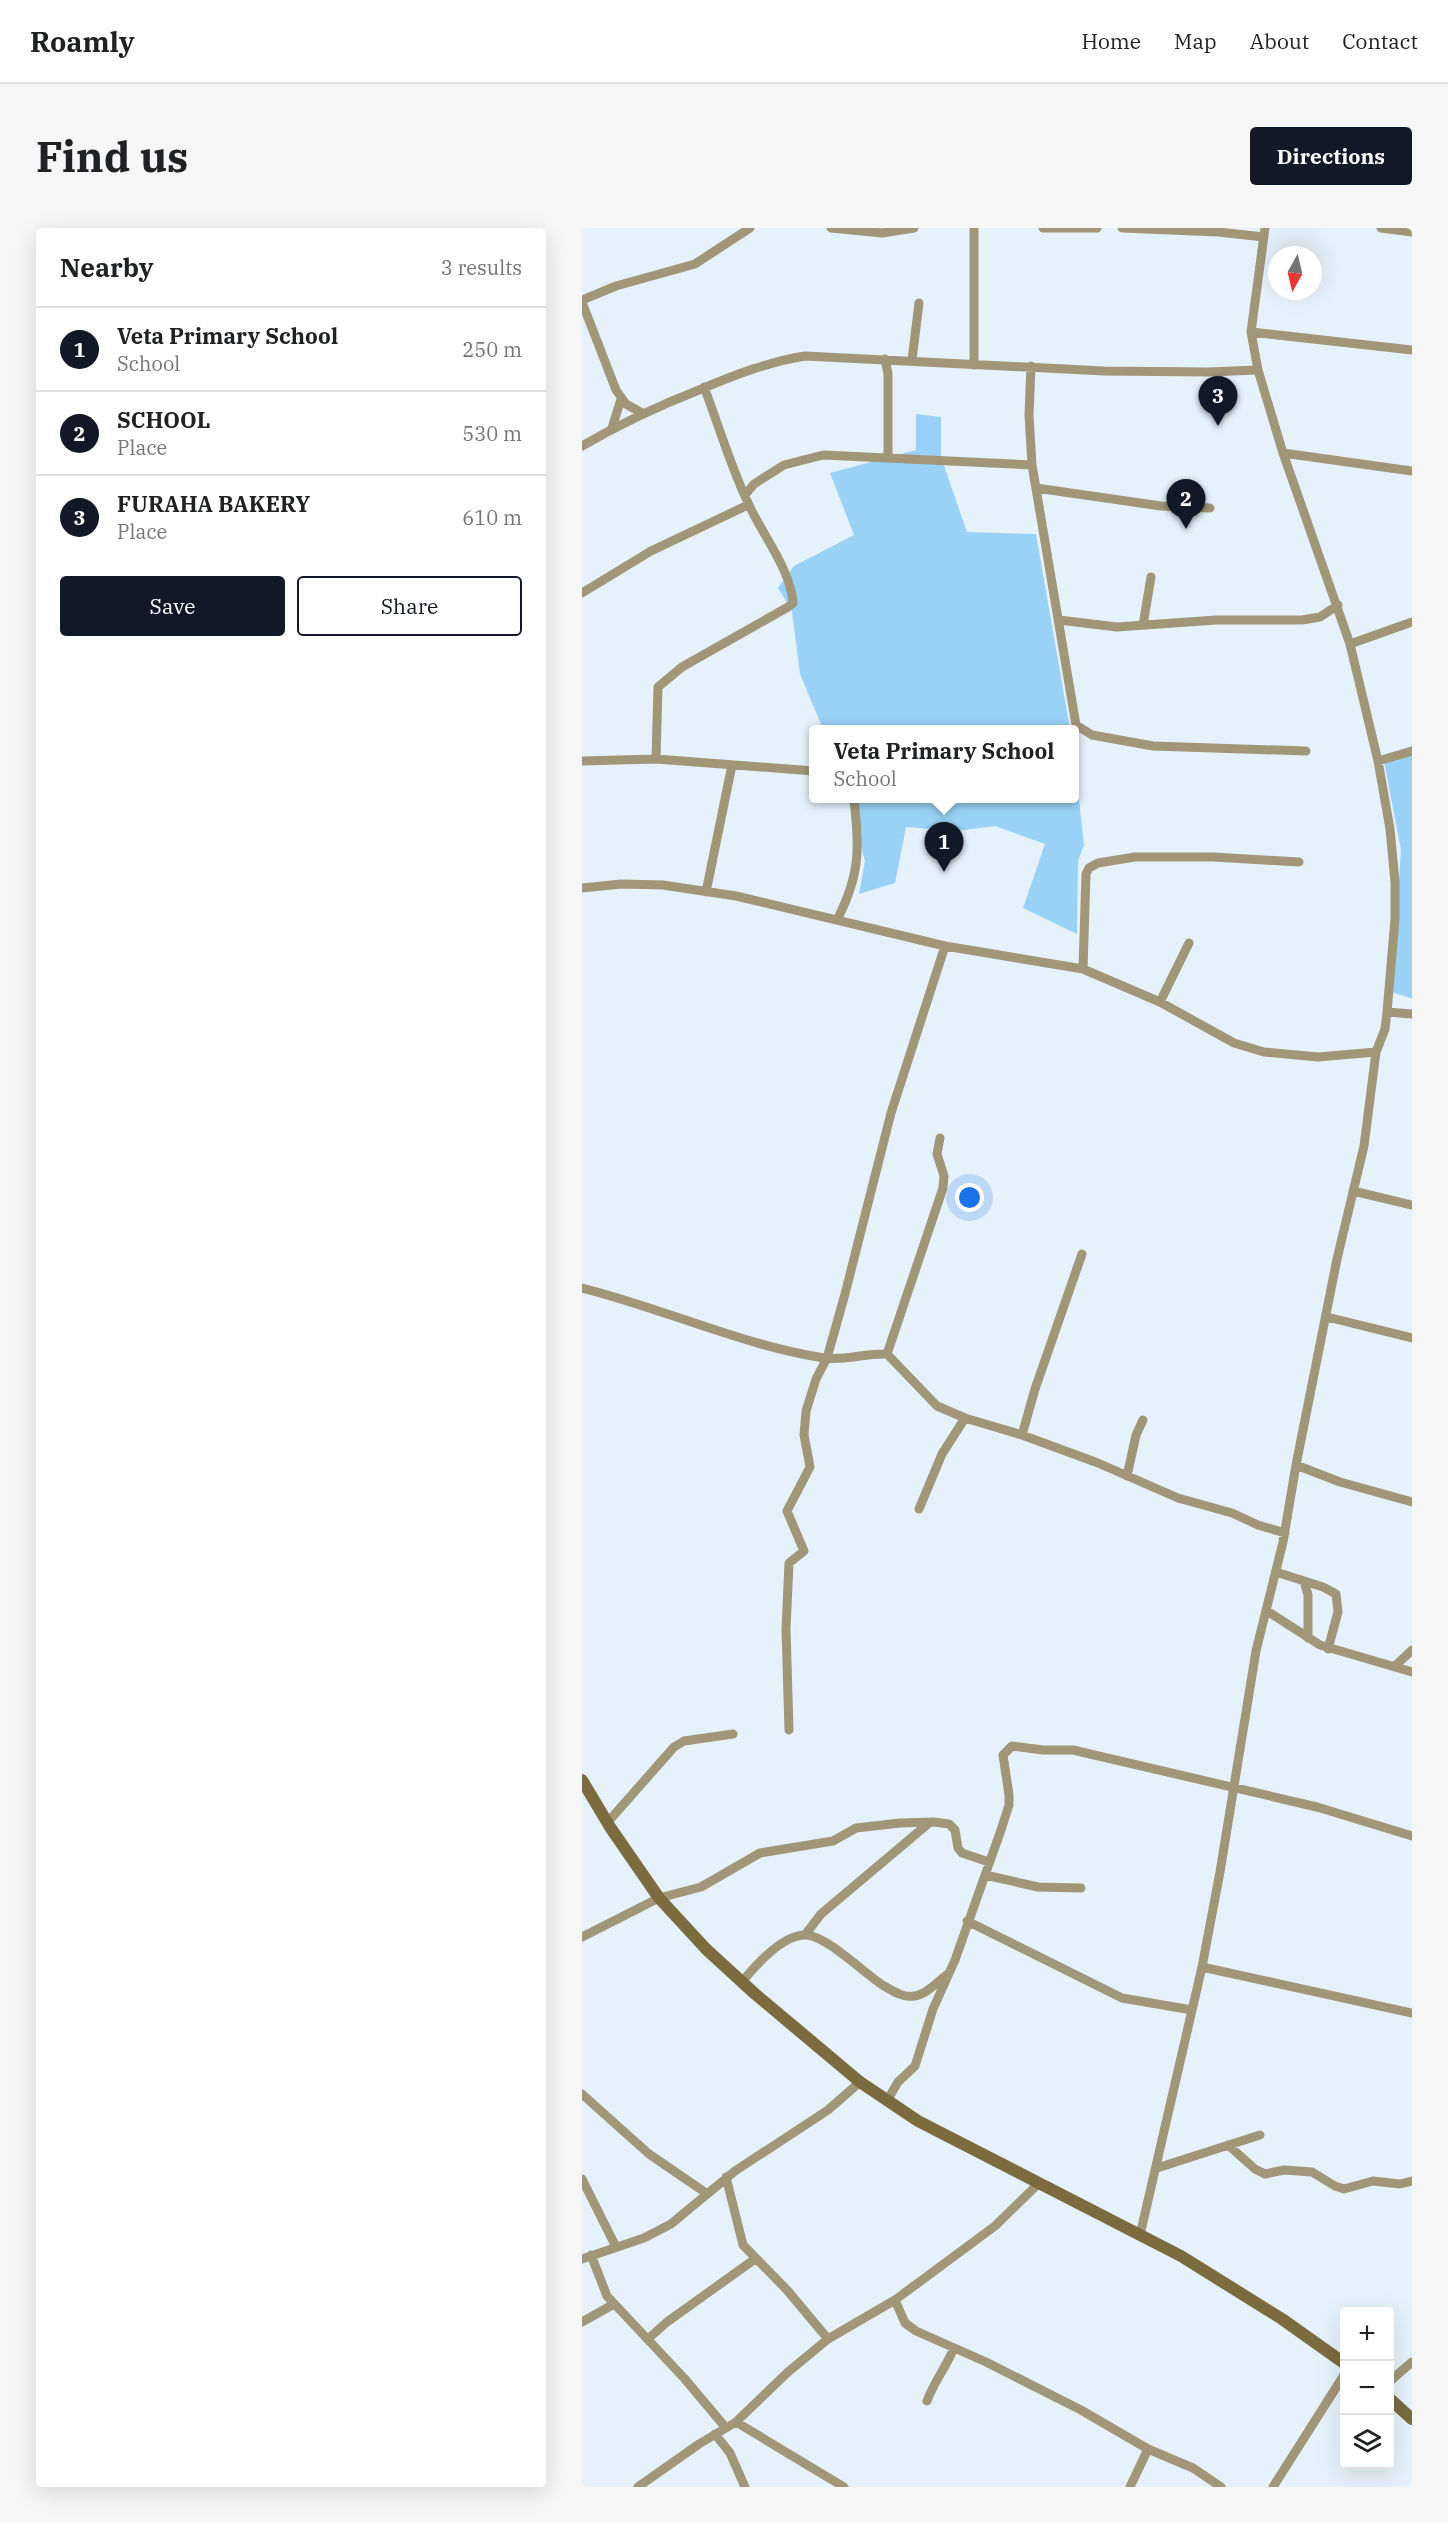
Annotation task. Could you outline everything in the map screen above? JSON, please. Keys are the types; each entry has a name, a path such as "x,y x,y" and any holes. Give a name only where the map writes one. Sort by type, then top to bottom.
{"street":[{"path":"642,413 621,399 582,301 616,286 695,264 750,228"},
{"path":"831,228 882,233 914,228"},
{"path":"974,228 974,365"},
{"path":"1043,228 1097,228"},
{"path":"1122,228 1265,233 1251,332 1258,370 1283,453 1350,644 1378,761 1390,829 1395,882 1395,919 1387,1012 1385,1029 1376,1052 1364,1146 1296,1465 1285,1533 1256,1651 1202,1967 1140,2235"},
{"path":"1381,228 1412,232"},
{"path":"912,360 919,303"},
{"path":"1251,332 1412,350"},
{"path":"582,446 642,413 704,387 768,364 805,356 1161,372 1258,370"},
{"path":"885,359 888,380 888,457"},
{"path":"1030,366 1029,415 1032,465 1076,725"},
{"path":"656,759 658,687 682,667 788,608 793,603 789,585 747,500 704,387"},
{"path":"612,428 621,399"},
{"path":"1283,453 1412,471"},
{"path":"582,593 651,551 747,500 768,473 803,458 823,455 1032,465"},
{"path":"1036,488 1161,506 1210,508"},
{"path":"1143,625 1151,577"},
{"path":"1059,620 1117,627 1216,620 1311,619 1326,615 1338,605"},
{"path":"1350,644 1412,622"},
{"path":"1079,729 1107,738 1153,747 1306,751"},
{"path":"1378,761 1412,751"},
{"path":"582,760 656,759 809,771"},
{"path":"705,892 732,765"},
{"path":"837,920 851,890 857,869 859,850 854,803"},
{"path":"1083,969 1086,874 1089,868 1098,863 1135,857 1170,856 1299,862"},
{"path":"582,888 621,884 663,885 736,896 945,946 1083,969 1160,1002 1223,1038 1264,1052 1318,1058 1376,1052"},
{"path":"1160,1002 1189,943"},
{"path":"789,1730 786,1629 789,1563 804,1551 787,1511 810,1467 803,1427 810,1395 827,1358 845,1294 891,1113 945,946"},
{"path":"1387,1012 1412,1014"},
{"path":"887,1354 943,1188 944,1176 937,1154 940,1138"},
{"path":"1353,1191 1412,1206"},
{"path":"1022,1435 1038,1379 1082,1254"},
{"path":"582,1288 773,1348 827,1358 871,1353 887,1354 937,1406 965,1418 1022,1435 1178,1498 1232,1513 1258,1526 1285,1533"},
{"path":"1327,1317 1412,1338"},
{"path":"919,1509 942,1454 965,1418"},
{"path":"1128,1476 1136,1434 1143,1420"},
{"path":"1296,1465 1340,1482 1412,1502"},
{"path":"1276,1572 1333,1591 1338,1598 1337,1621 1328,1649"},
{"path":"1304,1581 1308,1595 1308,1638"},
{"path":"1267,1611 1328,1649 1412,1672"},
{"path":"1394,1667 1412,1650"},
{"path":"607,1823 674,1747 684,1741 733,1734"},
{"path":"887,2101 898,2082 915,2066 933,2009 985,1875 1009,1805 1003,1755 1012,1746 1043,1750 1073,1750 1234,1786 1317,1807 1412,1836"},
{"path":"582,1780 607,1823 659,1898 706,1949 742,1982 860,2082 918,2121 1180,2256 1255,2302 1341,2361"},
{"path":"806,1935 813,1922 837,1899 929,1823"},
{"path":"582,1937 659,1898 701,1887 760,1853 833,1841 856,1828 942,1823 953,1827 958,1848 962,1853 989,1862"},
{"path":"985,1875 1038,1887 1081,1888"},
{"path":"967,1921 1122,1998 1192,2010"},
{"path":"742,1982 768,1954 797,1937 806,1935 823,1942 880,1984 901,1995 918,1996 948,1974"},
{"path":"1202,1967 1412,2013"},
{"path":"726,2428 614,2304 586,2257 644,2238 671,2224 726,2177 828,2110 860,2082"},
{"path":"582,2094 640,2147 706,2193"},
{"path":"1157,2168 1260,2134"},
{"path":"1228,2145 1255,2169 1265,2174 1284,2170 1312,2172 1344,2189 1373,2181 1400,2184 1412,2181"},
{"path":"726,2177 743,2245 787,2290 828,2339"},
{"path":"582,2179 616,2247"},
{"path":"638,2487 736,2422 788,2372 828,2339 895,2300 996,2226 1038,2184"},
{"path":"648,2339 667,2322 755,2259"},
{"path":"895,2300 904,2323 916,2331 986,2362 1080,2410 1148,2449 1193,2468 1221,2487"},
{"path":"582,2322 614,2304"},
{"path":"927,2401 934,2381 945,2367 954,2348"},
{"path":"1394,2377 1412,2362"},
{"path":"1273,2487 1340,2380"},
{"path":"1394,2403 1412,2419"},
{"path":"736,2422 844,2487"},
{"path":"715,2434 730,2453 745,2487"},
{"path":"1130,2487 1148,2449"}],"shaded area":[{"path":"916,414 941,417 941,457 967,532 1036,534 1069,725 821,725 800,674 792,611 778,588 794,566 854,535 830,473 916,450"},
{"path":"1412,746 1411,998 1391,992 1401,850 1383,756"},
{"path":"1079,799 1084,845 1078,861 1077,934 1023,908 1045,844 995,826 956,831 906,827 895,883 859,894 865,861 849,803 1079,803"}],"place":[{"name":"FURAHA BAKERY","path":"1218,426"},
{"name":"SCHOOL","path":"1186,529"},
{"name":"Veta Primary School","path":"944,872"}]}
